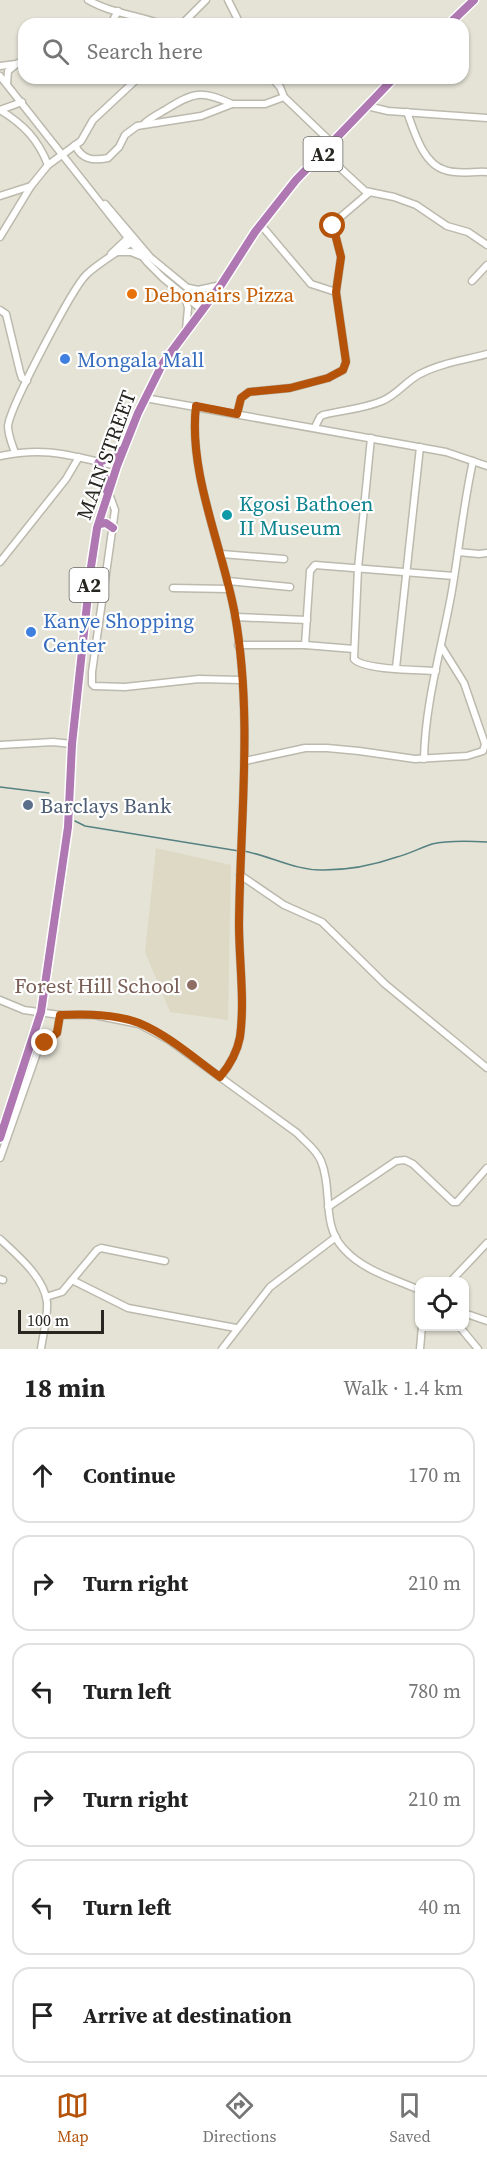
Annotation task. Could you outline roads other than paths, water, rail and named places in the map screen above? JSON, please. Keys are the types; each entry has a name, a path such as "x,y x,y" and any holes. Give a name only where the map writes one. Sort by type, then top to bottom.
{"highway":[{"path":"455,18 474,0"},
{"name":"MAIN STREET","path":"0,1138 41,1012 68,827 72,744 91,567 99,524 115,469 145,398 163,363 186,330 296,180 388,84"},
{"path":"107,494 106,481 97,462 117,455 123,449"},
{"path":"99,524 106,523 113,528"}],"street":[{"path":"88,0 102,8 145,18"},
{"path":"188,18 206,0"},
{"path":"228,0 237,18"},
{"path":"114,18 118,11"},
{"path":"0,66 18,63"},
{"path":"7,84 8,71 18,65"},
{"path":"0,76 115,222 164,271 185,287 205,307"},
{"path":"0,237 31,186 48,165 81,141 93,120 132,84"},
{"path":"277,84 284,97 332,143"},
{"path":"145,124 145,121 196,93 211,94 232,104"},
{"path":"75,145 79,153 90,159 108,158 128,133 137,126 201,116 232,104 265,104 284,97"},
{"path":"0,110 21,102"},
{"path":"367,106 407,112 487,118"},
{"path":"0,110 19,122 32,135 48,165"},
{"path":"407,112 429,158 439,168 456,172 487,172"},
{"path":"324,153 360,188 416,205 447,226 468,232 487,245"},
{"path":"76,173 110,209 144,258 163,278 205,307"},
{"path":"0,196 31,186"},
{"path":"237,414 241,398 249,392 290,388 328,378 343,370 346,362 336,292 341,257 333,230 334,223 370,192"},
{"path":"115,222 120,234 119,250"},
{"path":"261,225 311,284 336,292"},
{"path":"15,453 8,427 27,381 77,286 88,273 131,239"},
{"path":"119,250 144,258"},
{"path":"472,281 487,265"},
{"path":"185,287 198,290 221,285"},
{"path":"185,295 188,308 186,330"},
{"path":"0,310 7,317 20,372 22,378 27,381"},
{"path":"315,427 323,415 383,401 419,374 487,354"},
{"path":"145,398 446,452 487,466"},
{"path":"196,406 194,429 196,457 235,617 245,761 240,858 241,1026 238,1046 231,1065 220,1077"},
{"path":"371,438 358,568 354,659 357,663 436,671"},
{"path":"396,668 420,447"},
{"path":"0,456 48,451 79,457 115,469"},
{"path":"0,562 66,479 79,457"},
{"path":"424,759 426,726 454,576 466,490 473,461"},
{"path":"107,494 115,510 92,684 94,686 125,687 179,680 241,680"},
{"path":"458,552 487,553"},
{"path":"220,554 284,559"},
{"path":"305,645 310,569 318,565 454,576"},
{"path":"228,581 290,587"},
{"path":"173,588 229,589"},
{"path":"235,617 307,620"},
{"path":"238,645 305,645 354,649"},
{"path":"245,761 305,748 327,748 411,759 467,756 486,752 464,683 441,646"},
{"path":"0,745 53,742 72,744"},
{"path":"240,875 284,905 322,922 385,984 487,1068"},
{"path":"0,1000 24,1010 60,1015 94,1015 139,1024 169,1040 297,1133 314,1149 321,1160 325,1174 328,1207 336,1237 344,1250 375,1271 415,1288"},
{"path":"0,1158 38,1050 57,1033 60,1015"},
{"path":"328,1207 396,1161 405,1160 413,1164 446,1197 455,1202 487,1168"},
{"path":"222,1349 270,1287 336,1237"},
{"path":"0,1239 28,1268 46,1297 47,1309 41,1349"},
{"path":"454,1277 487,1243"},
{"path":"46,1297 62,1292 101,1248 165,1261"},
{"path":"72,1280 128,1308 236,1328"},
{"path":"469,1314 487,1321"},
{"path":"420,1349 422,1331"},
{"path":"463,1331 478,1349"}],"waterway":[{"path":"0,787 49,793"},
{"path":"75,821 85,826 239,851"},
{"path":"244,851 303,868 333,870 379,862 432,844 459,841 487,842"}],"place":[{"name":"Debonairs Pizza","path":"132,294"},
{"name":"Mongala Mall","path":"65,359"},
{"name":"Kgosi Bathoen II Museum","path":"227,515"},
{"name":"Kanye Shopping Center","path":"31,632"},
{"name":"Barclays Bank","path":"28,805"},
{"name":"Forest Hill School","path":"192,985"}]}
